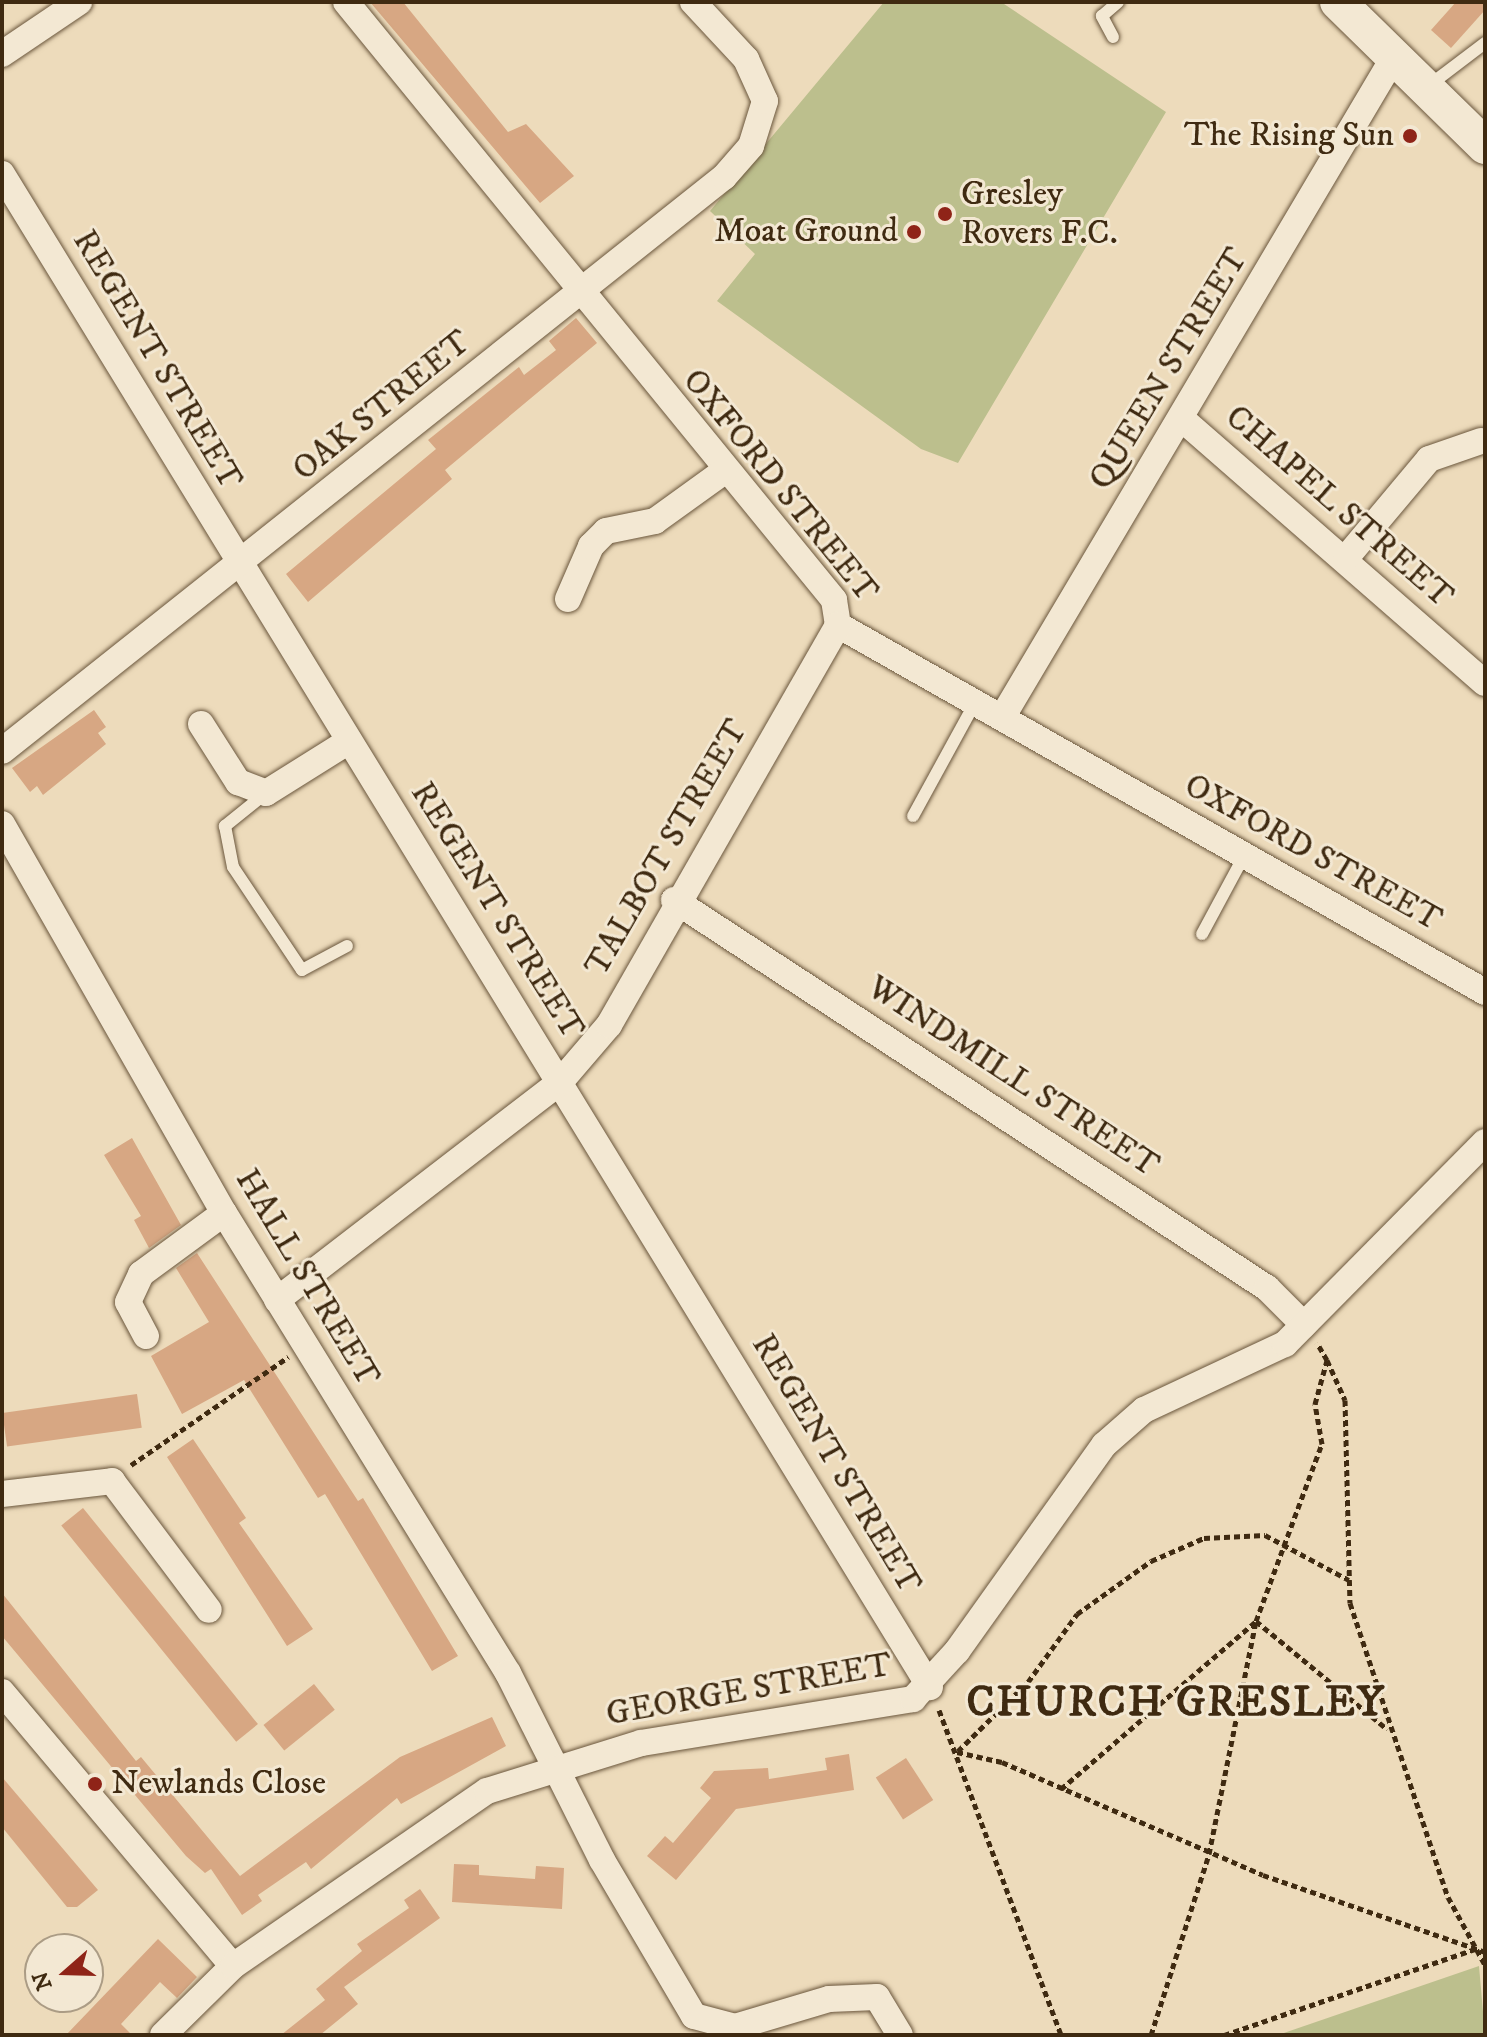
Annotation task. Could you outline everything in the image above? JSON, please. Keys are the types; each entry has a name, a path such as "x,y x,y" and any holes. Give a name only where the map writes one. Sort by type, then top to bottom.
{"street":[{"path":"2,54 79,2"},
{"name":"OXFORD STREET","path":"346,2 723,472 834,600 838,625 1003,716 1243,858 1485,992"},
{"name":"OAK STREET","path":"2,751 240,567 724,177 762,123 765,101 746,59 693,2"},
{"path":"1338,2 1426,88 1480,130"},
{"name":"QUEEN STREET","path":"1003,716 1394,57"},
{"name":"REGENT STREET","path":"2,174 240,567 561,1081 930,1687"},
{"name":"CHAPEL STREET","path":"1182,419 1346,558 1485,683"},
{"path":"1346,558 1429,459 1481,441"},
{"path":"568,599 591,546 606,531 655,521 723,472"},
{"name":"TALBOT STREET","path":"277,1300 561,1081 609,1025 674,900 838,625"},
{"path":"201,724 238,782 266,793 349,741"},
{"name":"HALL STREET","path":"2,824 224,1213 558,1764 602,1860 694,2016 735,2027 829,1999 877,1997 900,2035"},
{"name":"WINDMILL STREET","path":"674,900 1267,1288 1304,1325"},
{"name":"GEORGE STREET","path":"163,2035 233,1966 447,1814 558,1764 692,1732 898,1706 930,1687 1104,1445 1144,1410 1255,1363 1304,1325 1485,1142"},
{"path":"146,1336 128,1302 141,1274 224,1213"},
{"path":"3,1492 112,1481 209,1610"},
{"path":"2,1692 233,1966"}],"lane":[{"path":"1113,37 1102,16 1118,2"},
{"path":"1426,88 1485,43"},
{"path":"913,816 976,701"},
{"path":"266,793 225,826 233,867 302,970 347,946"},
{"path":"1202,934 1243,858"}],"path":[{"path":"1304,1325 1327,1360 1345,1400 1349,1580 1388,1730 1448,1897 1485,1965"},
{"path":"112,1481 176,1428 305,1346"},
{"path":"1151,2035 1209,1854 1256,1621 1322,1444 1315,1404 1327,1360"},
{"path":"957,1752 1028,1682 1077,1614 1151,1561 1204,1538 1286,1540 1349,1580"},
{"path":"1256,1621 1388,1730"},
{"path":"1061,1789 1256,1621"},
{"path":"930,1687 1061,2035"},
{"path":"957,1752 1061,1789 1209,1854 1485,1952"},
{"path":"1224,2035 1476,1949"}],"green space":[{"name":"Moat Ground","path":"884,2 1001,2 1166,112 958,463 921,449 717,301 755,254 710,211"},
{"path":"1479,1966 1485,2035 1278,2035"}],"building":[{"path":"370,2 403,2 508,132 526,124 574,176 540,203"},
{"path":"1456,2 1485,2 1485,10 1451,48 1431,30"},
{"path":"576,318 597,343 445,470 452,479 308,602 286,574 436,449 428,440 519,367 524,375 556,350 549,341"},
{"path":"94,710 106,727 98,733 106,744 43,795 37,786 30,792 12,768"},
{"path":"132,1138 181,1225 149,1248 134,1220 141,1216 104,1155"},
{"path":"197,1253 358,1501 363,1498 458,1656 432,1671 325,1494 318,1498 244,1380 182,1414 151,1356 209,1322 176,1268"},
{"path":"137,1394 142,1428 7,1447 2,1413"},
{"path":"193,1439 246,1518 239,1523 313,1629 287,1646 167,1457"},
{"path":"83,1508 258,1724 236,1742 61,1526"},
{"path":"2,1593 136,1761 141,1757 240,1876 400,1757 492,1717 506,1746 401,1804 397,1798 311,1869 306,1862 258,1895 262,1901 242,1915 211,1869 205,1873 186,1856 2,1636"},
{"path":"314,1684 335,1710 284,1751 263,1725"},
{"path":"849,1754 854,1790 736,1809 676,1880 647,1856 665,1836 673,1843 711,1798 700,1788 714,1771 768,1768 769,1779 827,1770 825,1758"},
{"path":"906,1758 933,1800 903,1820 876,1778"},
{"path":"2,1777 98,1890 77,1907 67,1907 2,1827"},
{"path":"454,1864 479,1865 479,1875 535,1879 536,1866 564,1868 562,1909 452,1902"},
{"path":"420,1889 440,1918 344,1987 358,2004 320,2035 281,2035 325,2000 316,1989 362,1951 357,1944 409,1908 404,1900"},
{"path":"158,1939 197,1977 177,1998 160,1982 121,2024 132,2035 66,2035 87,2013 104,2013 104,1995"}],"place":[{"name":"The Rising Sun","path":"1410,136"},
{"name":"Gresley Rovers F.C.","path":"945,214"},
{"name":"Moat Ground","path":"914,232"},
{"name":"Newlands Close","path":"95,1784"}],"district":[{"name":"CHURCH GRESLEY","path":"1176,1703"}]}
